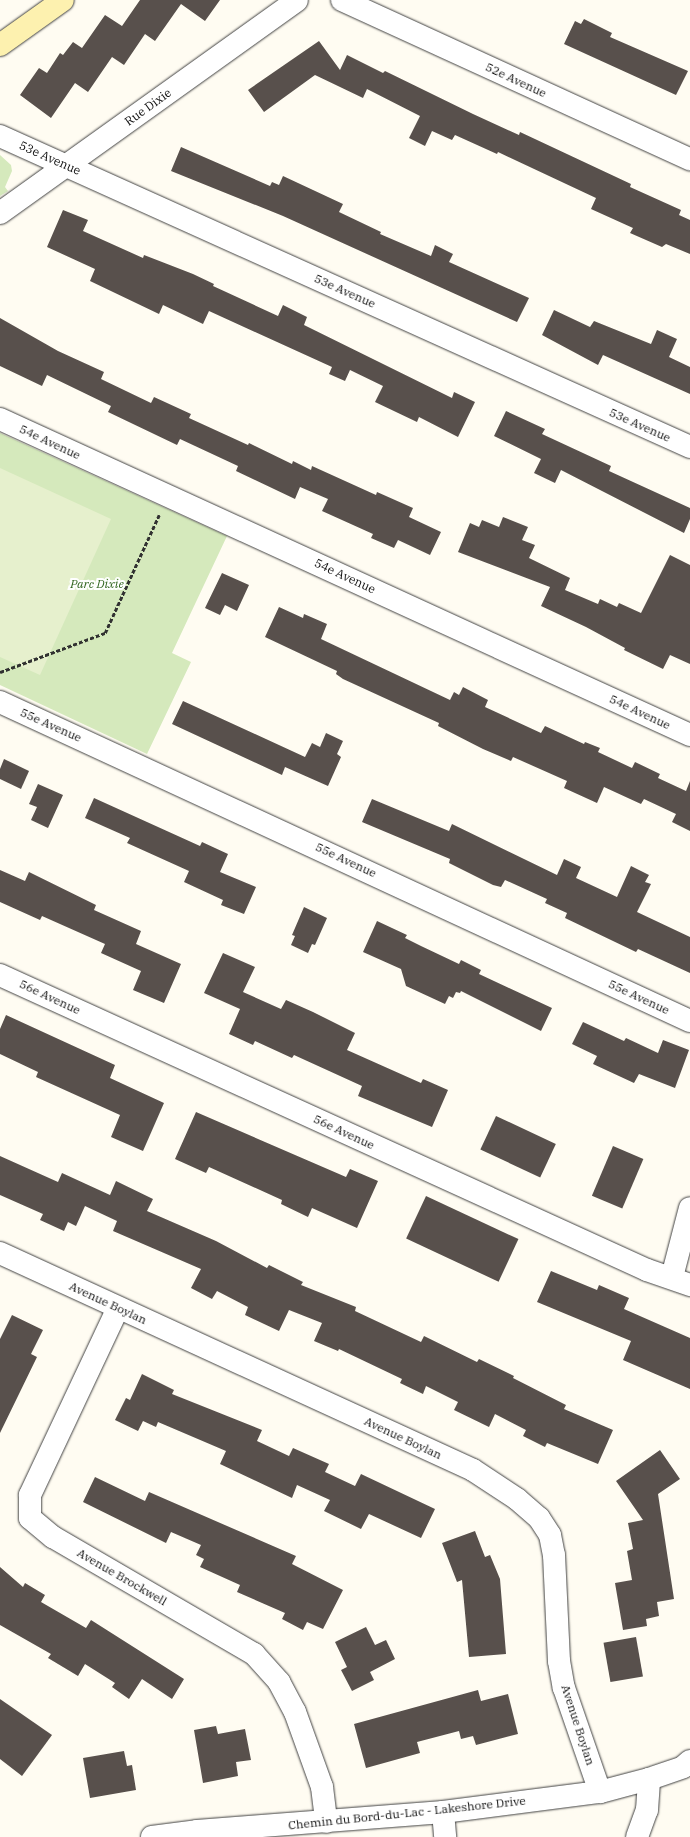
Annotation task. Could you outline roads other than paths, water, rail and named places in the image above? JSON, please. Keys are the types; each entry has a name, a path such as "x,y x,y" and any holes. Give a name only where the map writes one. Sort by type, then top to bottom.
{"main road":[{"path":"0,45 63,0"}],"street":[{"name":"Rue Dixie","path":"0,213 296,0"},
{"name":"52e Avenue","path":"342,0 690,159"},
{"name":"53e Avenue","path":"0,136 690,447"},
{"name":"54e Avenue","path":"0,419 690,735"},
{"name":"55e Avenue","path":"0,702 690,1021"},
{"name":"56e Avenue","path":"0,974 647,1270 681,1281"},
{"path":"681,1281 690,1208"},
{"name":"Avenue Boylan","path":"0,1253 473,1470 517,1499 539,1518 550,1535 554,1555 560,1662 564,1688 600,1792"},
{"name":"Avenue Brockwell","path":"118,1308 30,1495 30,1518 53,1538 254,1654 279,1682 295,1712 322,1787 326,1822"},
{"name":"Chemin du Bord-du-Lac - Lakeshore Drive","path":"152,1837 197,1831 444,1812 600,1792 649,1779 688,1765"},
{"path":"637,1837 647,1810 649,1779"},
{"path":"444,1812 445,1837"}],"park label":[{"name":"Parc Dixie","path":"97,584"}]}
